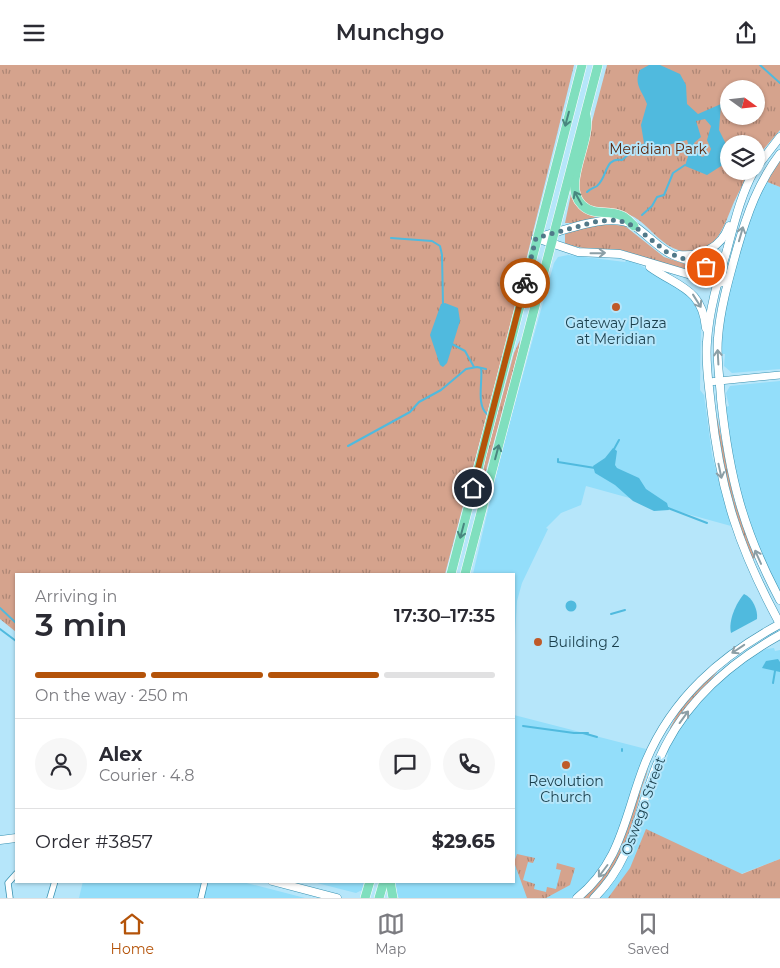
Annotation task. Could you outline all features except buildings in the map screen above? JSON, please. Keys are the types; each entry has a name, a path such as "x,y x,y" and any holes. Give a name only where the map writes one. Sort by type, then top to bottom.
{"main road":[{"path":"451,573 582,65"},
{"path":"465,573 598,65"},
{"path":"586,113 589,127 574,183 575,196 588,210 620,215 668,253 720,273 729,281"},
{"path":"765,157 780,137"},
{"path":"780,154 763,179 751,204 729,281 718,337 720,381 727,448 734,489 753,544 780,600"},
{"path":"668,253 696,255 708,251 718,244 727,232 737,203 749,180"},
{"path":"707,341 720,273 735,221 750,180"},
{"path":"536,238 607,219 622,221 634,226"},
{"path":"536,238 552,245 578,252 620,254 645,263 718,283 729,281"},
{"path":"645,263 687,288 694,295 703,312 716,455 727,502 745,555 780,624"},
{"name":"Oswego Street","path":"577,898 600,876 615,851 646,761 668,721 688,693 718,664 745,644 780,624"},
{"name":"Oswego Street","path":"594,898 612,877 626,854 656,766 681,721 701,695 728,668 780,635"},
{"path":"0,840 15,838"},
{"path":"280,883 337,898"},
{"path":"365,898 369,883"},
{"path":"379,898 383,883"},
{"path":"390,883 394,898"}],"street":[{"path":"708,382 780,375"},
{"path":"10,898 8,883 15,875"},
{"path":"50,898 54,883"},
{"path":"201,898 205,883"}],"shaded area":[{"path":"649,65 660,65 680,74 686,85 687,104 698,114 720,104 720,167 707,175 685,166 690,150 687,140 664,146 656,153 644,143 641,125 647,104 639,88 638,75 640,70","holes":["705,119 711,126 707,140 711,149 709,154 702,157 696,152 694,143 701,137 696,121"]},
{"path":"765,181 780,187 780,369 732,373 724,366 725,354 721,354 726,301 750,217"},
{"path":"568,255 625,262 627,260 640,265 686,292 696,303 701,324 700,390 704,395 712,455 731,526 586,486 581,505 561,513 546,528 548,529 522,583 517,601 515,636 515,573 473,573 502,450 554,263 558,257"},
{"path":"445,303 458,308 460,321 447,363 443,367 440,365 430,335 441,304"},
{"path":"780,381 780,593 748,522 734,472 726,407 729,406 726,393 730,386"},
{"path":"613,448 617,451 615,465 617,468 639,478 646,489 667,503 669,510 654,511 633,501 615,485 595,473 593,466 605,458"},
{"path":"744,594 750,598 754,605 757,619 731,633 733,612"},
{"path":"571,600 577,606 571,612 565,606"},
{"path":"774,648 775,651 780,650 780,859 678,898 598,898 615,879 630,854 655,778 668,756 667,751 686,719 730,672 754,655 766,649"},
{"path":"778,659 780,662 780,672 762,668 766,661"},
{"path":"515,715 646,749 621,828 604,865 571,898 399,898 395,891 394,883 515,883"},
{"path":"83,883 247,883 305,898 79,898"},
{"path":"317,883 364,883 362,890 356,893"}],"green space":[{"path":"0,65 574,65 505,346 445,573 15,573 15,631 0,619"},
{"name":"Meridian Park","path":"607,65 780,65 780,130 765,148 765,135 720,135 720,180 745,180 720,232 707,248 698,252 687,252 673,248 634,217 604,211 582,202 576,182"},
{"path":"780,159 780,187 765,181"},
{"path":"571,194 597,216 572,226 571,223 565,223"},
{"path":"599,223 625,226 664,257 707,271 708,274 706,276 621,250 583,248 565,244 565,234"},
{"path":"520,340 477,504 486,457 514,353"},
{"path":"715,417 717,417 734,500 755,558 753,559 747,550 725,481"},
{"path":"716,670 717,672 672,730 670,728 680,709"},
{"path":"648,768 629,835 617,862 600,887 589,898 582,898 604,875 618,853"},
{"path":"646,829 742,874 780,859 780,898 608,898 630,868"},
{"path":"517,854 535,858 533,863 528,862 523,880 535,884 534,889 546,892 547,887 556,889 561,870 556,869 557,863 575,868 570,885 546,898 527,898 515,865"}],"waterway":[{"path":"760,65 780,83"},
{"path":"587,192 597,186 612,162 622,160 637,147 646,144"},
{"path":"642,215 652,206 657,197 664,195 673,173 685,165"},
{"path":"391,238 432,241 440,246 442,255 443,305"},
{"path":"452,344 465,351 474,367"},
{"path":"348,446 410,412 419,402 441,390 466,369 477,367 486,369"},
{"path":"481,368 481,399 487,414"},
{"path":"613,451 619,440"},
{"path":"558,459 558,462 595,468"},
{"path":"668,508 707,523"},
{"path":"0,608 15,622"},
{"path":"611,614 625,610"},
{"path":"0,629 15,640"},
{"path":"773,683 775,671"},
{"path":"523,726 588,733"},
{"path":"583,733 597,737"}],"way so far":[{"path":"525,283 536,238 607,219 630,223 668,253 706,267"}],"place":[{"name":"Gateway Plaza at Meridian","path":"616,307"},
{"name":"Building 2","path":"538,642"},
{"name":"Revolution Church","path":"566,765"}],"route":[{"path":"473,488 511,346 525,283"}]}
